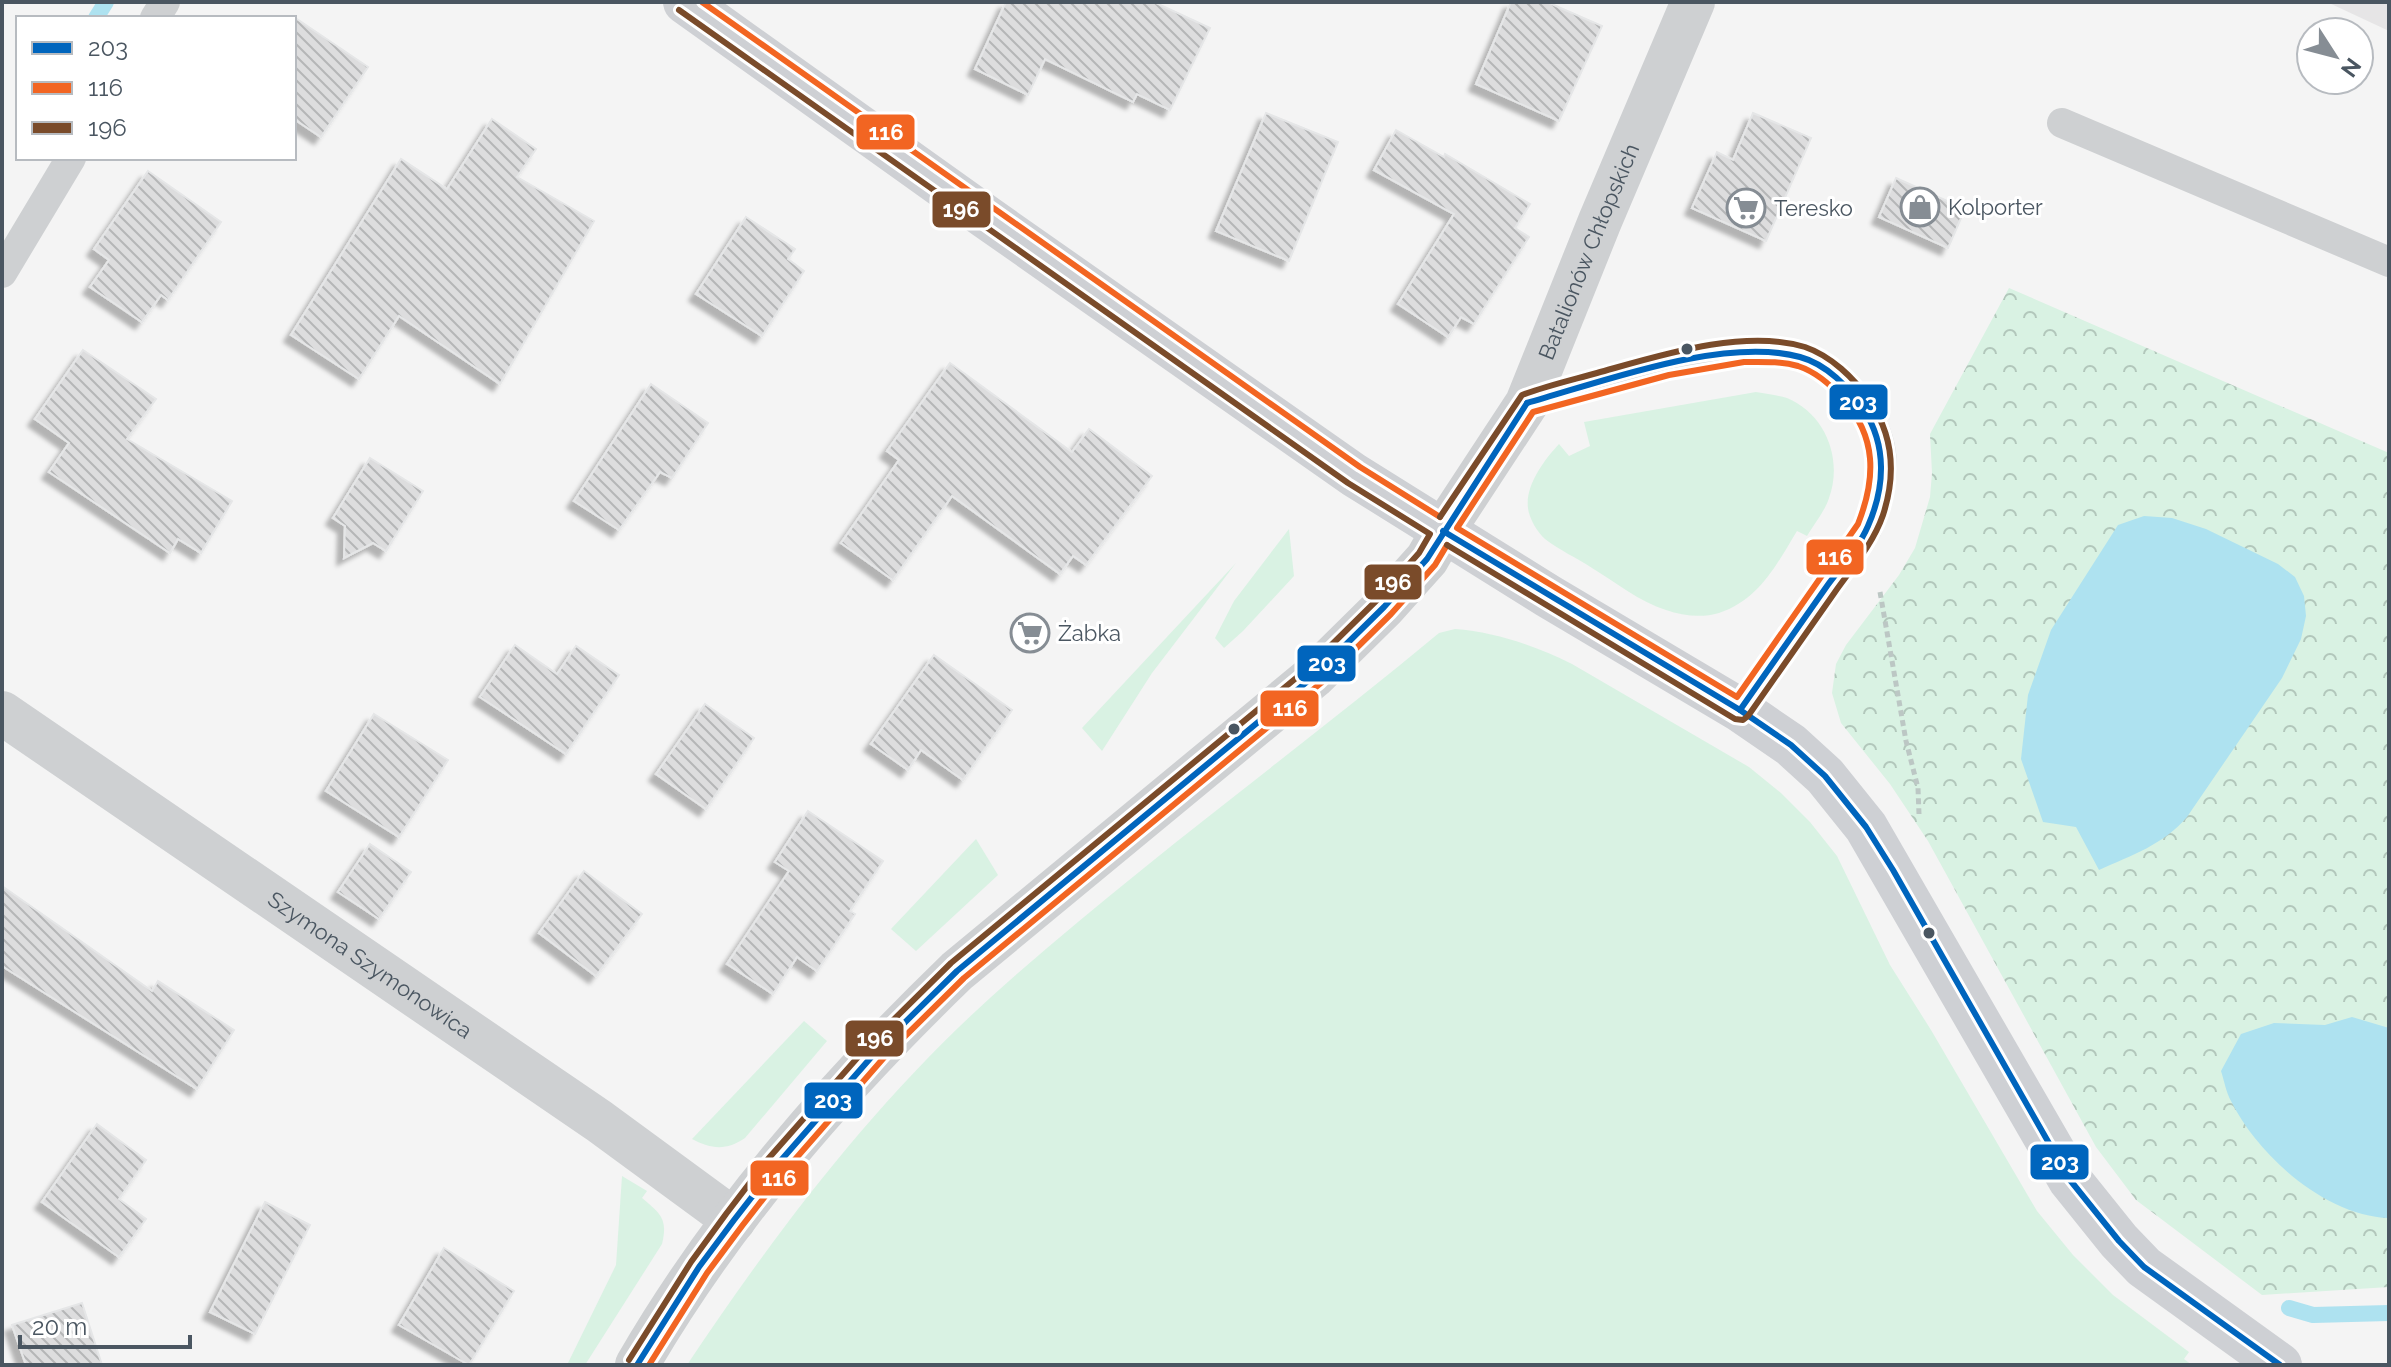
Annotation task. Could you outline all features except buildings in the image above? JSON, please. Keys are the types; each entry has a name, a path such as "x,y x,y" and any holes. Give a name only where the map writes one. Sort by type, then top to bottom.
{"street":[{"path":"685,2 1354,475 1740,710 1791,745 1825,776 1866,827 2070,1180 2144,1267 2280,1365"},
{"name":"Batalionów Chłopskich","path":"637,1365 699,1267 776,1166 914,1012 957,971 1314,676 1384,607 1427,559 1527,403 1693,2"},
{"name":"Szymona Szymonowica","path":"2,713 599,1121 734,1220"}],"lane":[{"path":"2062,123 2389,262"},
{"path":"2,273 70,160"},
{"path":"1527,403 1729,352 1770,351 1801,356 1825,369 1855,396 1877,431 1882,465 1879,500 1867,529 1740,710"}],"path":[{"path":"1878,584 1906,741 1918,788 1919,815"}],"shaded area":[{"path":"2327,2 2389,2 2389,31 2375,24 2375,16 2357,16"}],"green space":[{"path":"2009,288 2389,453 2389,1287 2262,1295 2136,1200 2096,1147 1928,841 1890,784 1841,723 1832,693 1836,664 1846,645 1899,575 1915,548 1930,497 1930,434"},
{"path":"1756,392 1787,398 1812,415 1828,440 1834,469 1833,483 1825,508 1807,536 1797,531 1766,580 1733,607 1713,615 1699,616 1679,614 1656,606 1556,547 1536,529 1528,508 1533,482 1559,444 1569,456 1590,446 1584,422"},
{"path":"1289,529 1294,576 1224,648 1215,638 1234,601"},
{"path":"1236,563 1152,673 1102,751 1082,728"},
{"path":"1455,629 1515,641 1572,664 1749,767 1781,793 1810,822 1837,856 1890,965 2037,1211 2073,1255 2113,1295 2189,1352 2184,1359 2192,1365 687,1365 755,1267 827,1172 865,1126 947,1039 1044,950 1156,858 1439,633"},
{"path":"976,839 998,875 916,951 891,929"},
{"path":"804,1021 827,1041 745,1138 718,1147 692,1139"},
{"path":"622,1176 647,1191 642,1198 661,1218 664,1229 662,1244 585,1365 567,1365 616,1265"}],"water":[{"path":"2144,516 2172,518 2206,529 2278,564 2295,577 2304,596 2306,616 2301,639 2282,678 2187,817 2157,842 2099,870 2076,827 2043,822 2021,759 2028,695 2051,630 2118,525"},
{"path":"2352,1017 2389,1028 2389,1218 2365,1215 2342,1207 2318,1195 2276,1162 2243,1122 2229,1097 2221,1071 2241,1034 2274,1023 2325,1025"}],"waterway":[{"path":"97,16 106,2"},
{"path":"2289,1308 2313,1315 2389,1313"}],"transit line":[{"name":"116","path":"702,2 1360,467 1440,517"},
{"name":"196","path":"629,1360 691,1262 726,1214 768,1159 874,1039 951,963 1307,669 1377,600 1419,553 1430,534 1348,483 679,10"},
{"name":"196","path":"1440,517 1522,395 1701,346 1728,342 1781,342 1815,351 1841,369 1863,392 1877,414 1888,442 1890,485 1874,536 1743,720 1735,719 1447,545"},
{"name":"203","path":"1527,403 1663,364 1736,352 1770,352 1800,357 1819,365 1844,385 1864,410 1877,438 1881,467 1878,496 1868,526 1855,549 1740,710"},
{"name":"116","path":"1744,362 1798,366 1828,384 1854,413 1862,428 1870,458 1870,474 1858,524 1737,697 1457,528 1533,412 1669,375 1744,362"},
{"name":"203","path":"637,1365 699,1267 734,1220 776,1166 881,1046 957,971 1314,676 1384,607 1427,559 1527,403"},
{"name":"203","path":"1443,531 1740,710 1791,745 1825,776 1866,827 1893,870 2070,1180 2144,1267 2280,1365"},
{"name":"116","path":"649,1365 707,1273 742,1226 784,1172 888,1053 964,978 1321,683 1391,614 1435,565 1447,545"}],"place":[{"name":"Kolporter","path":"1920,207"},
{"name":"Teresko","path":"1746,208"},
{"name":"Żabka","path":"1030,633"}]}
